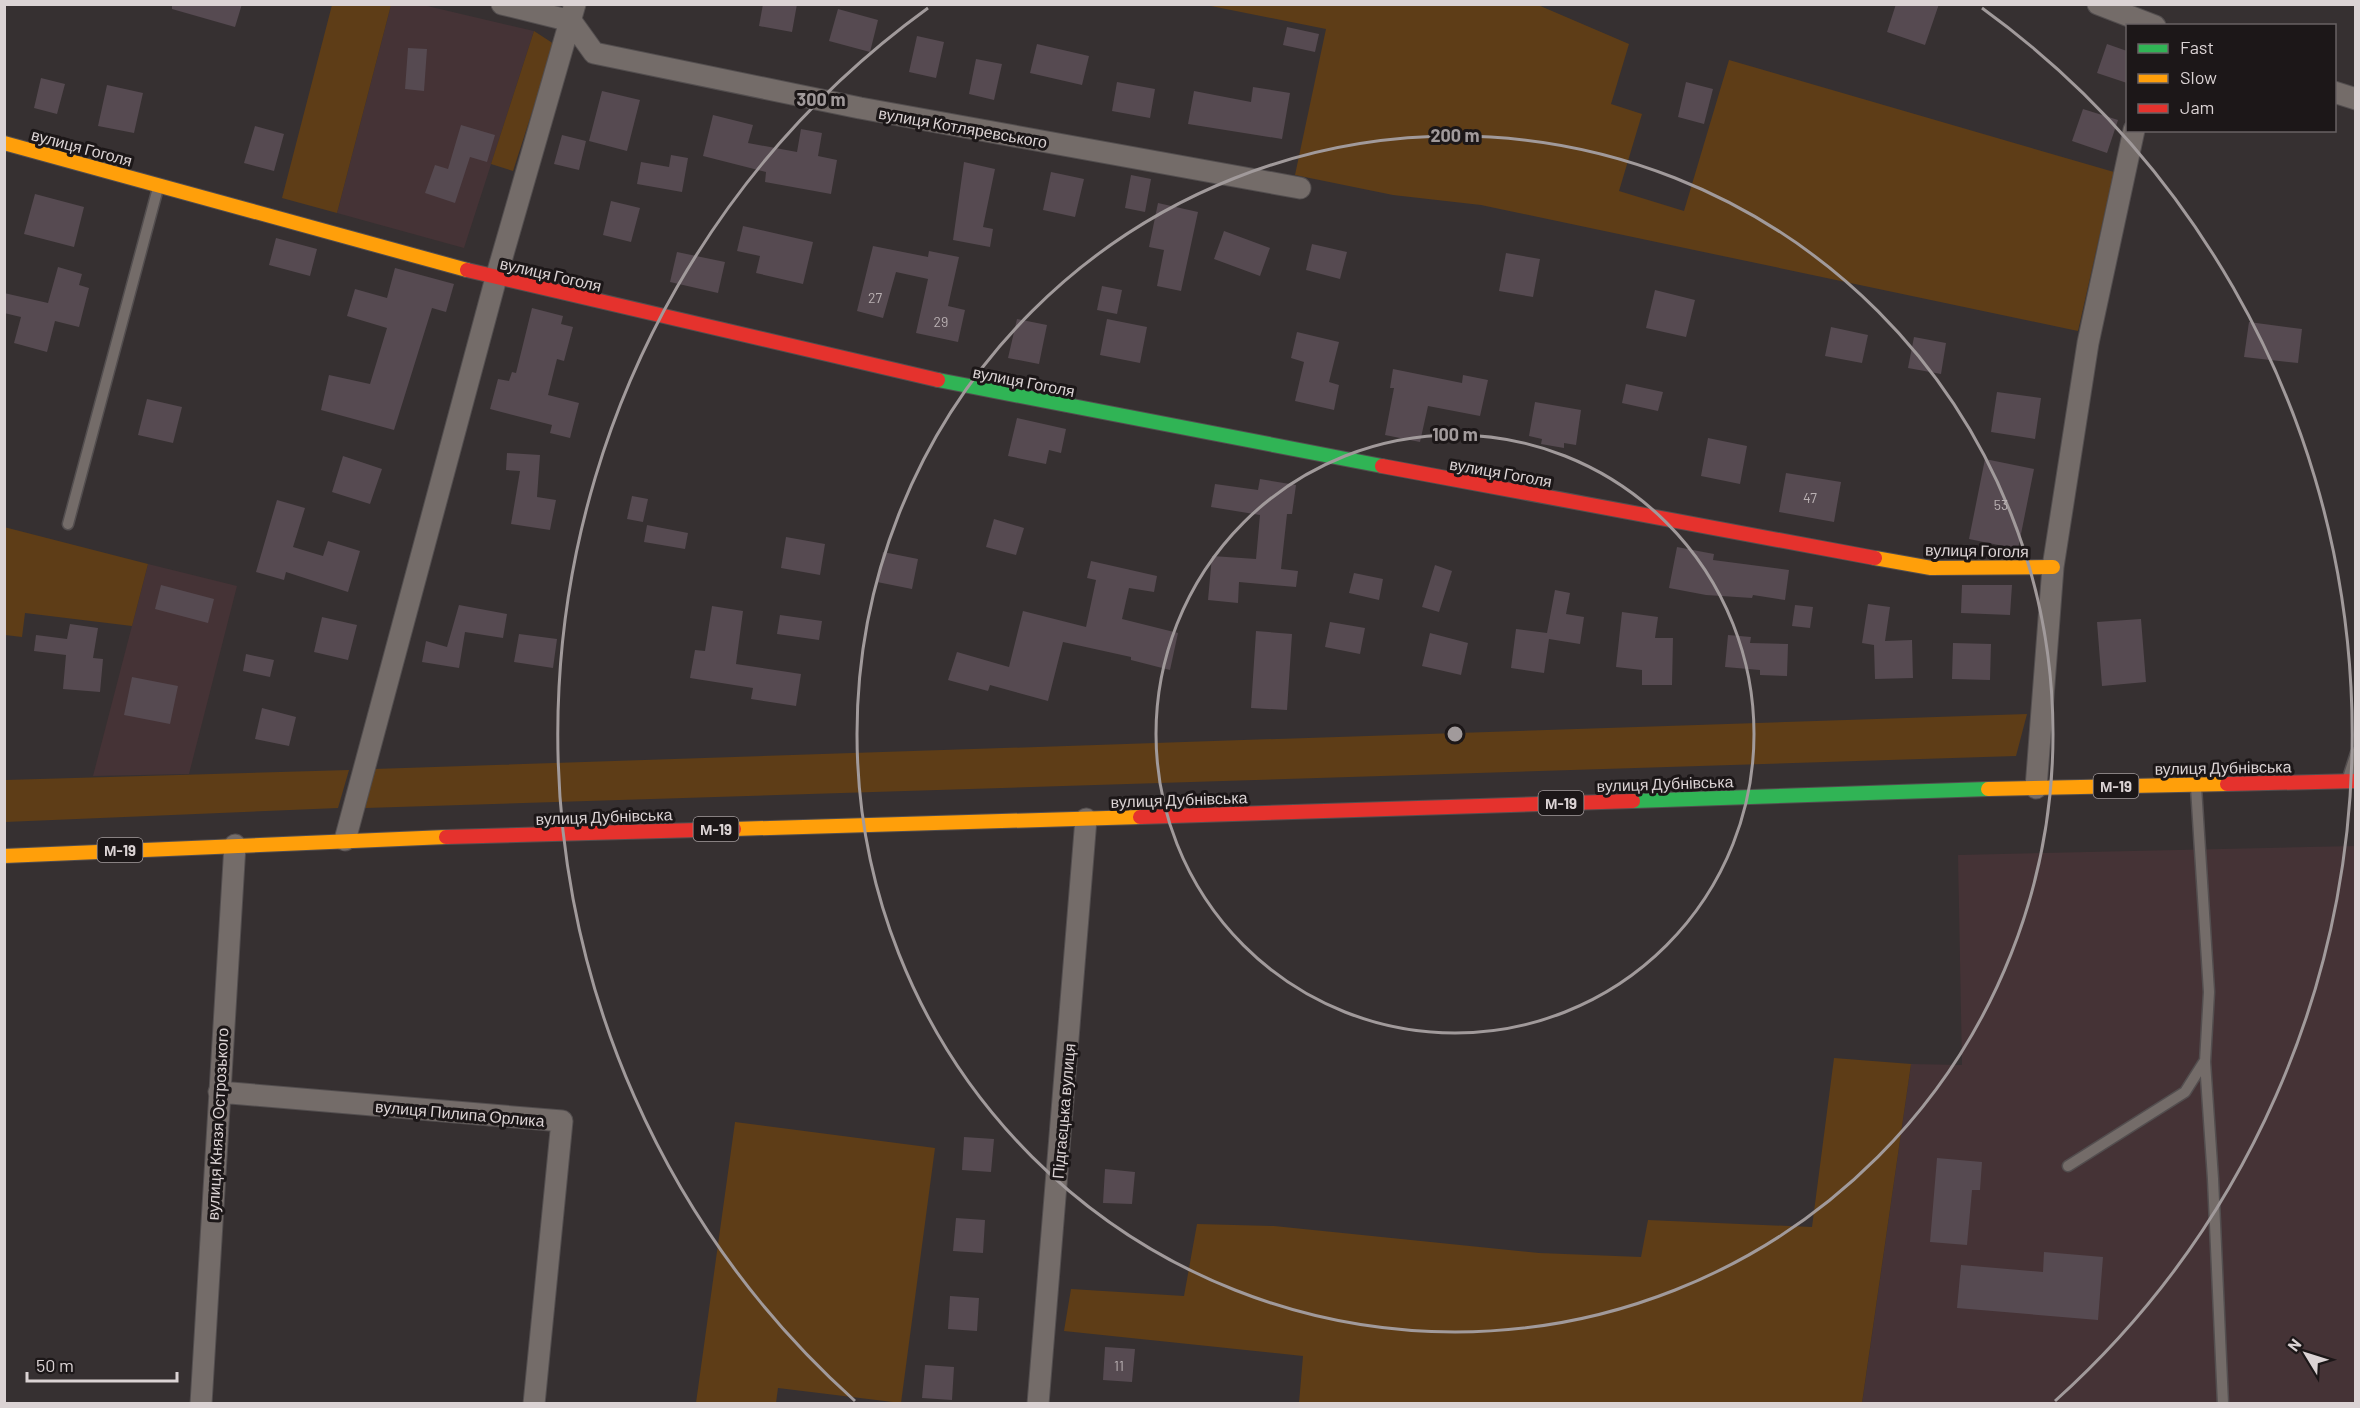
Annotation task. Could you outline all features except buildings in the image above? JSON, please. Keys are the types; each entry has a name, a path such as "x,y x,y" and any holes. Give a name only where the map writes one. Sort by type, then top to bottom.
{"main road":[{"name":"вулиця Гоголя","path":"4,143 496,278 893,371 1223,438 1931,568 2053,567"},
{"name":"вулиця Дубнівська","path":"4,856 345,840 2036,788 2351,781"}],"street":[{"path":"345,840 496,278 573,13 502,4"},
{"path":"2098,4 2150,24"},
{"name":"вулиця Котляревського","path":"573,13 594,53 860,108 1300,188"},
{"path":"2336,93 2355,99"},
{"path":"2036,788 2053,567 2088,343 2134,132"},
{"name":"Підгаєцька вулиця","path":"1038,1404 1086,819"},
{"name":"вулиця Князя Острозького","path":"201,1404 235,845"},
{"name":"вулиця Пилипа Орлика","path":"219,1092 562,1121 534,1404"}],"lane":[{"path":"68,524 159,185"},
{"path":"2351,781 2355,753"},
{"path":"2195,784 2209,992 2205,1062 2213,1179 2223,1404"},
{"path":"2068,1166 2185,1092 2205,1062"}],"shaded area":[{"path":"332,5 391,5 337,213 282,198"},
{"path":"391,5 423,5 534,31 464,248 337,213"},
{"path":"1206,5 1538,5 1629,44 1611,104 1642,114 1619,191 1684,211 1729,60 2114,172 2078,331 1481,205 1393,195 1295,175 1326,29"},
{"path":"534,31 554,44 513,171 491,164"},
{"path":"4,527 148,564 132,626 25,613 22,637 5,635"},
{"path":"148,564 237,586 189,774 93,776"},
{"path":"2027,714 2016,756 365,808 374,769"},
{"path":"349,770 338,808 5,822 5,780"},
{"path":"2355,846 2355,1403 1862,1404 1911,1064 1962,1065 1958,855"},
{"path":"1834,1058 1911,1064 1862,1403 1299,1403 1303,1356 1064,1331 1071,1289 1184,1296 1197,1224 1274,1226 1539,1253 1641,1257 1648,1220 1812,1227"},
{"path":"735,1122 935,1148 901,1403 778,1388 776,1403 696,1403"}],"traffic: fast":[{"path":"938,380 1382,466"},
{"path":"1633,801 1988,789"}],"traffic: slow":[{"path":"4,143 467,270"},
{"path":"1875,558 1931,568 2053,567"},
{"path":"1988,789 2227,784"},
{"path":"734,829 1140,817"},
{"path":"4,856 446,837"}],"traffic: jam":[{"path":"467,270 938,380"},
{"path":"1382,466 1875,558"},
{"path":"2227,784 2356,781"},
{"path":"1140,817 1633,801"},
{"path":"446,837 734,829"}]}
